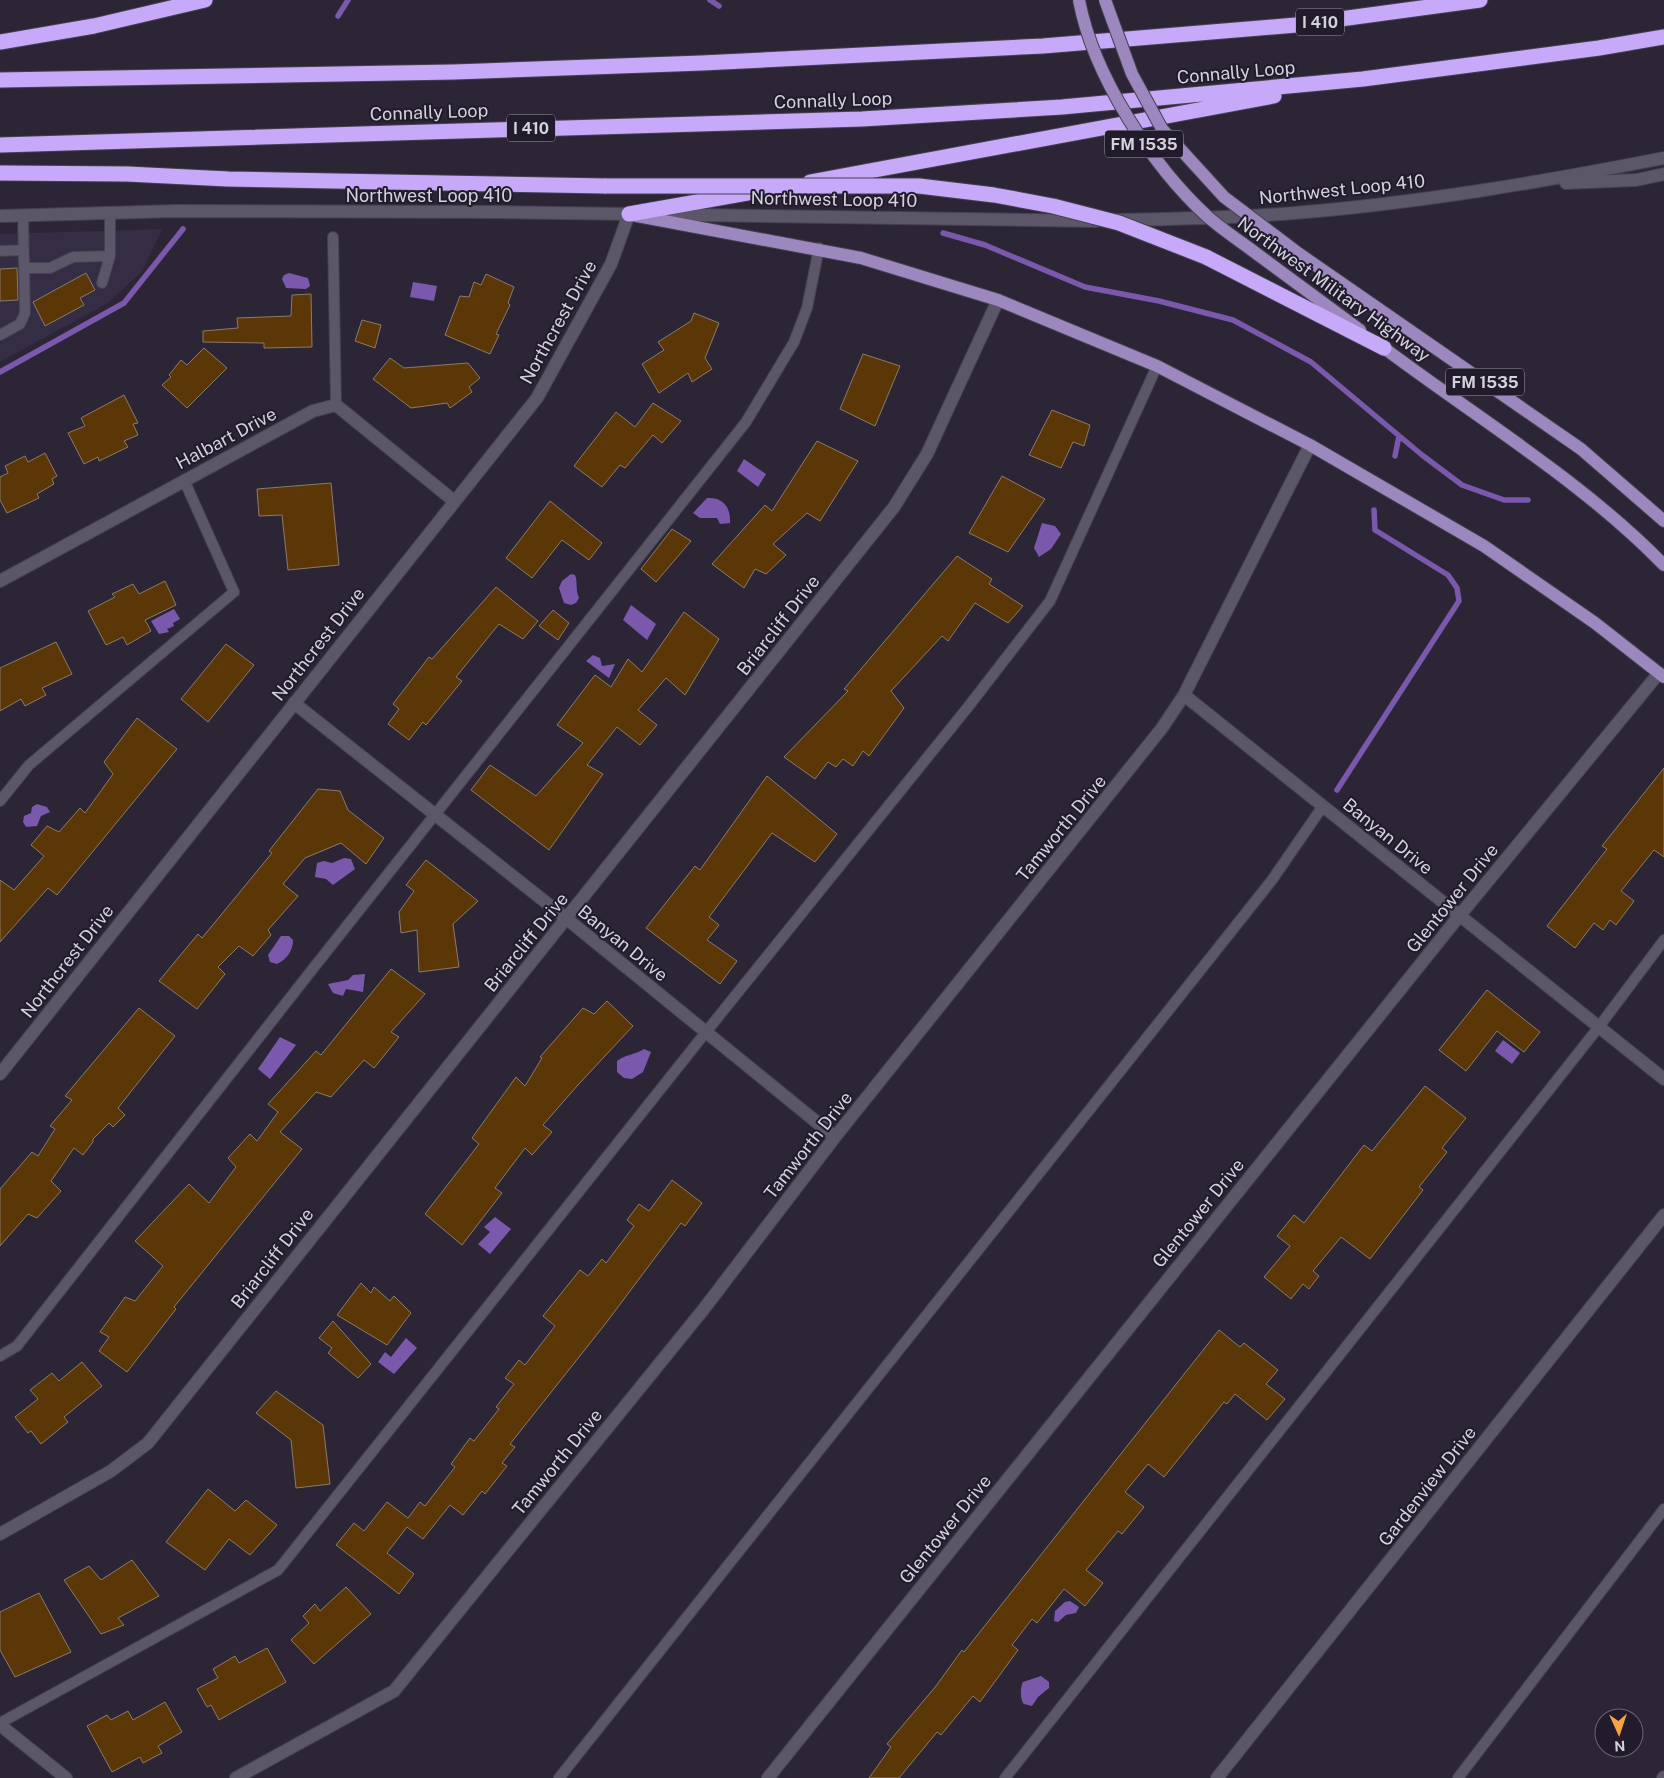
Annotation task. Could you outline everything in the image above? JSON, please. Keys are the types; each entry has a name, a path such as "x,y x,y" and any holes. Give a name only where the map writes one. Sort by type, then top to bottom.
{"highway":[{"path":"0,42 94,26 205,0"},
{"name":"I 410","path":"0,80 426,72 702,63 1042,46 1296,25 1480,0"},
{"name":"Connally Loop","path":"0,145 862,119 1062,107 1363,79 1599,48 1664,37"},
{"path":"1599,48 1664,43"},
{"path":"629,214 967,154 1363,79"},
{"path":"0,173 127,174 228,179 606,186 850,184 919,186 957,190 1053,206 1119,223 1206,257 1384,348"}],"main road":[{"name":"Northwest Military Highway","path":"1079,0 1082,14 1107,80 1140,139 1176,184 1209,218 1384,348 1517,442 1633,534 1664,565"},
{"name":"Northwest Military Highway","path":"1105,0 1132,74 1162,129 1224,196 1298,253 1581,449 1664,521"},
{"path":"629,214 719,233 818,248 861,258 998,300 1157,366 1310,445 1484,546 1595,623 1661,675"}],"street":[{"name":"Northwest Loop 410","path":"0,216 110,213 629,214 1085,221 1174,219 1293,214 1519,186 1664,158"},
{"path":"1519,186 1636,180 1664,174"},
{"name":"Northcrest Drive","path":"0,1074 537,398 611,264 629,214"},
{"name":"Briarcliff Drive","path":"0,1534 110,1471 148,1443 894,507 927,454 998,300"},
{"path":"336,405 454,501"},
{"name":"Halbart Drive","path":"0,581 313,411 336,405"},
{"name":"Tamworth Drive","path":"236,1778 394,1691 703,1310 835,1137 1142,754 1184,695 1310,445"},
{"name":"Glentower Drive","path":"768,1778 1460,916 1661,675"},
{"name":"Banyan Drive","path":"1184,695 1664,1079"},
{"name":"Banyan Drive","path":"294,703 567,919 835,1137"},
{"name":"Gardenview Drive","path":"1217,1778 1664,1215"},
{"path":"0,1724 66,1778"}],"lane":[{"path":"102,283 110,256 110,213"},
{"path":"0,335 20,324 26,313 23,215"},
{"path":"333,236 336,405"},
{"path":"0,1356 17,1346 434,814 746,422 794,342 806,308 818,248"},
{"path":"0,251 24,250"},
{"path":"24,268 50,268 73,257 110,256"},
{"path":"0,1724 278,1570 706,1032 968,707 1050,601 1157,366"},
{"path":"0,801 29,765 234,592 184,480"},
{"path":"559,1778 1272,880 1323,806"},
{"path":"1005,1778 1598,1028 1664,940"},
{"path":"1458,1778 1664,1509"}],"shaded area":[{"path":"162,229 142,271 108,303 0,362 0,234"},
{"path":"289,273 308,278 310,286 306,289 286,288 282,279 284,275"},
{"path":"413,282 437,286 434,301 410,297"},
{"path":"744,459 766,474 758,487 737,471"},
{"path":"707,498 717,499 725,504 729,512 730,523 720,524 717,518 700,518 693,513"},
{"path":"1042,523 1055,526 1061,534 1051,549 1039,557 1034,548"},
{"path":"571,574 575,575 576,578 579,598 576,603 571,605 564,603 559,588 562,581"},
{"path":"631,605 656,624 647,640 623,620"},
{"path":"174,609 180,619 173,623 174,626 167,629 169,632 159,634 151,621"},
{"path":"593,655 600,658 602,666 615,664 609,678 586,661"},
{"path":"37,804 47,807 50,812 41,816 37,826 26,827 23,822 24,816 31,813 32,807"},
{"path":"344,858 351,859 355,869 333,885 326,879 315,877 317,863 324,861 332,863"},
{"path":"281,936 289,936 293,940 293,944 289,954 277,964 270,962 268,955"},
{"path":"365,974 363,992 346,989 343,996 333,993 328,984 348,980 353,975"},
{"path":"280,1037 296,1045 270,1079 258,1069"},
{"path":"1503,1040 1520,1053 1512,1064 1495,1051"},
{"path":"644,1049 651,1052 643,1072 632,1079 624,1078 617,1072 617,1061"},
{"path":"495,1217 511,1229 490,1254 478,1244 490,1232 484,1227"},
{"path":"406,1338 417,1348 394,1374 378,1362 385,1352 391,1357"},
{"path":"1070,1601 1079,1607 1076,1613 1066,1615 1058,1622 1054,1621 1055,1611 1065,1602"},
{"path":"1041,1676 1049,1682 1049,1688 1038,1697 1032,1706 1024,1704 1021,1693 1023,1682"}],"building":[{"path":"17,268 18,300 0,301 0,269"},
{"path":"86,273 95,290 80,298 84,305 45,326 33,302"},
{"path":"486,274 514,287 508,303 510,305 496,334 499,335 490,354 445,335 460,296 469,297 474,282 481,285"},
{"path":"311,294 312,347 264,348 264,343 203,342 203,331 238,328 237,318 291,316 292,295"},
{"path":"694,313 719,323 705,358 712,369 692,382 688,373 659,393 642,364 664,350 658,342 691,321"},
{"path":"362,320 381,325 375,348 355,341"},
{"path":"204,348 227,368 187,408 162,385 171,377 169,375 181,360 187,365"},
{"path":"863,354 900,366 875,426 840,409"},
{"path":"390,358 404,368 468,363 480,378 469,387 472,392 450,408 447,403 411,408 373,379"},
{"path":"124,395 138,423 133,424 138,435 124,441 128,447 99,461 98,457 84,464 68,433 85,426 81,418"},
{"path":"653,403 681,421 662,443 653,435 625,468 620,465 602,487 574,466 616,412 635,427"},
{"path":"1052,410 1090,425 1084,446 1073,442 1061,468 1029,455"},
{"path":"817,441 858,461 820,521 807,513 773,544 786,555 766,574 755,569 744,588 712,564 765,505 772,511"},
{"path":"45,453 57,476 52,479 54,484 37,494 39,498 7,513 0,500 0,477 8,473 5,466 25,456 28,462"},
{"path":"1002,476 1045,499 1008,552 969,533"},
{"path":"331,483 339,565 288,570 282,515 259,516 257,489"},
{"path":"550,501 602,543 589,560 562,540 532,578 506,558"},
{"path":"672,529 691,541 656,582 641,569"},
{"path":"957,556 992,579 989,584 1023,606 1008,623 975,603 948,641 942,636 891,691 904,708 869,756 863,751 853,766 843,759 836,767 828,762 815,779 784,757 848,691 844,689"},
{"path":"165,581 176,605 145,620 151,631 127,645 123,637 106,645 88,611 115,597 112,594 133,584 139,594"},
{"path":"496,587 538,621 523,639 499,624 456,677 462,681 426,725 423,722 409,740 388,724 399,709 393,704 429,657 432,659"},
{"path":"553,610 569,623 558,640 539,626"},
{"path":"684,612 719,639 685,695 666,678 638,710 657,725 640,745 617,727 587,765 603,774 549,850 471,790 490,765 536,796 583,743 557,725 595,675 611,687 628,659 642,672"},
{"path":"56,642 72,674 42,688 46,695 25,706 21,699 0,711 0,668"},
{"path":"226,644 254,665 208,722 181,699"},
{"path":"137,718 177,749 57,895 48,888 0,942 0,880 14,890 44,856 31,845 47,826 59,832 80,808 85,813 113,774 104,762"},
{"path":"1664,768 1664,857 1654,850 1621,891 1634,901 1616,925 1610,920 1603,930 1594,923 1575,948 1547,926 1607,849 1602,846"},
{"path":"767,776 837,834 815,862 772,833 709,917 719,925 707,940 737,961 720,984 646,928 695,866 700,870"},
{"path":"318,789 340,791 348,810 384,838 366,864 341,843 305,858 283,884 298,896 268,930 271,935 253,956 239,946 218,967 225,974 197,1009 159,981 198,934 202,938 272,853 269,851"},
{"path":"426,860 478,901 453,924 459,967 419,972 417,930 401,933 399,912 414,891 406,885"},
{"path":"391,969 425,994 391,1032 399,1037 374,1068 364,1060 331,1097 316,1092 280,1132 302,1149 174,1307 176,1309 127,1372 99,1351 109,1337 100,1332 125,1297 135,1301 163,1266 135,1241 189,1184 209,1203 236,1167 228,1158 250,1134 257,1141 278,1112 268,1104 316,1051 321,1055"},
{"path":"1487,990 1540,1032 1524,1052 1497,1031 1466,1071 1439,1050"},
{"path":"607,1001 633,1026 543,1125 552,1132 532,1155 525,1148 495,1188 502,1193 462,1245 425,1214 479,1144 472,1138 516,1077 525,1086 542,1058 540,1057 583,1008 594,1014"},
{"path":"139,1008 175,1036 118,1108 125,1115 113,1127 109,1123 93,1139 93,1142 83,1155 74,1148 51,1181 61,1191 37,1218 28,1214 0,1246 0,1189 32,1152 38,1156 55,1129 50,1126 72,1100 65,1096"},
{"path":"1425,1086 1466,1118 1442,1148 1447,1152 1419,1187 1423,1190 1370,1259 1341,1237 1313,1271 1319,1276 1309,1289 1303,1284 1291,1299 1264,1277 1290,1246 1277,1236 1294,1215 1304,1223 1364,1145 1372,1151"},
{"path":"672,1180 702,1203 685,1226 681,1223 606,1323 510,1444 515,1447 502,1463 507,1466 485,1494 482,1491 463,1515 450,1505 423,1539 407,1527 387,1553 414,1574 399,1594 336,1545 354,1523 364,1531 387,1502 408,1518 420,1502 425,1506 455,1467 451,1464 470,1438 474,1441 499,1409 496,1407 514,1384 505,1378 519,1360 525,1365 555,1326 543,1316 580,1270 588,1276 602,1259 606,1263 634,1226 627,1220 639,1204 649,1211"},
{"path":"361,1283 371,1293 374,1287 390,1301 394,1296 411,1313 387,1345 337,1315"},
{"path":"333,1321 371,1364 358,1378 328,1353 332,1348 319,1338"},
{"path":"1219,1330 1240,1347 1244,1343 1278,1370 1266,1384 1285,1399 1267,1420 1235,1394 1227,1404 1224,1402 1164,1477 1148,1464 1125,1492 1144,1507 1122,1534 1118,1531 1086,1570 1103,1583 1085,1606 1064,1589 1037,1623 1032,1619 1012,1645 1018,1650 980,1702 973,1696 941,1735 937,1732 899,1778 869,1778 891,1747 887,1744 936,1686 962,1650 964,1652"},
{"path":"82,1362 102,1386 64,1417 68,1422 41,1444 31,1431 28,1433 15,1417 38,1399 30,1390 52,1373 59,1381"},
{"path":"276,1391 323,1425 330,1484 296,1488 291,1440 256,1413"},
{"path":"208,1489 235,1511 246,1500 277,1525 250,1555 229,1539 205,1570 166,1542"},
{"path":"132,1560 159,1596 118,1618 124,1625 101,1634 64,1580 89,1566 101,1580"},
{"path":"346,1587 371,1614 314,1664 291,1640 309,1623 303,1616 315,1604 320,1611"},
{"path":"39,1593 71,1652 15,1677 0,1650 0,1612"},
{"path":"267,1648 286,1682 219,1720 211,1705 207,1707 197,1689 218,1678 213,1669 235,1656 239,1663"},
{"path":"165,1702 182,1732 158,1746 162,1753 143,1763 140,1757 112,1772 87,1726 107,1715 111,1720 128,1711 133,1720"}],"waterway":[{"path":"338,16 348,0"},
{"path":"710,0 719,6"},
{"path":"0,372 124,303 183,229"},
{"path":"943,233 985,245 1085,287 1159,301 1233,320 1311,362 1422,455 1462,485 1504,500 1528,500"},
{"path":"1395,456 1399,436"},
{"path":"1337,790 1459,601 1457,588 1448,575 1375,530 1374,510"}]}
